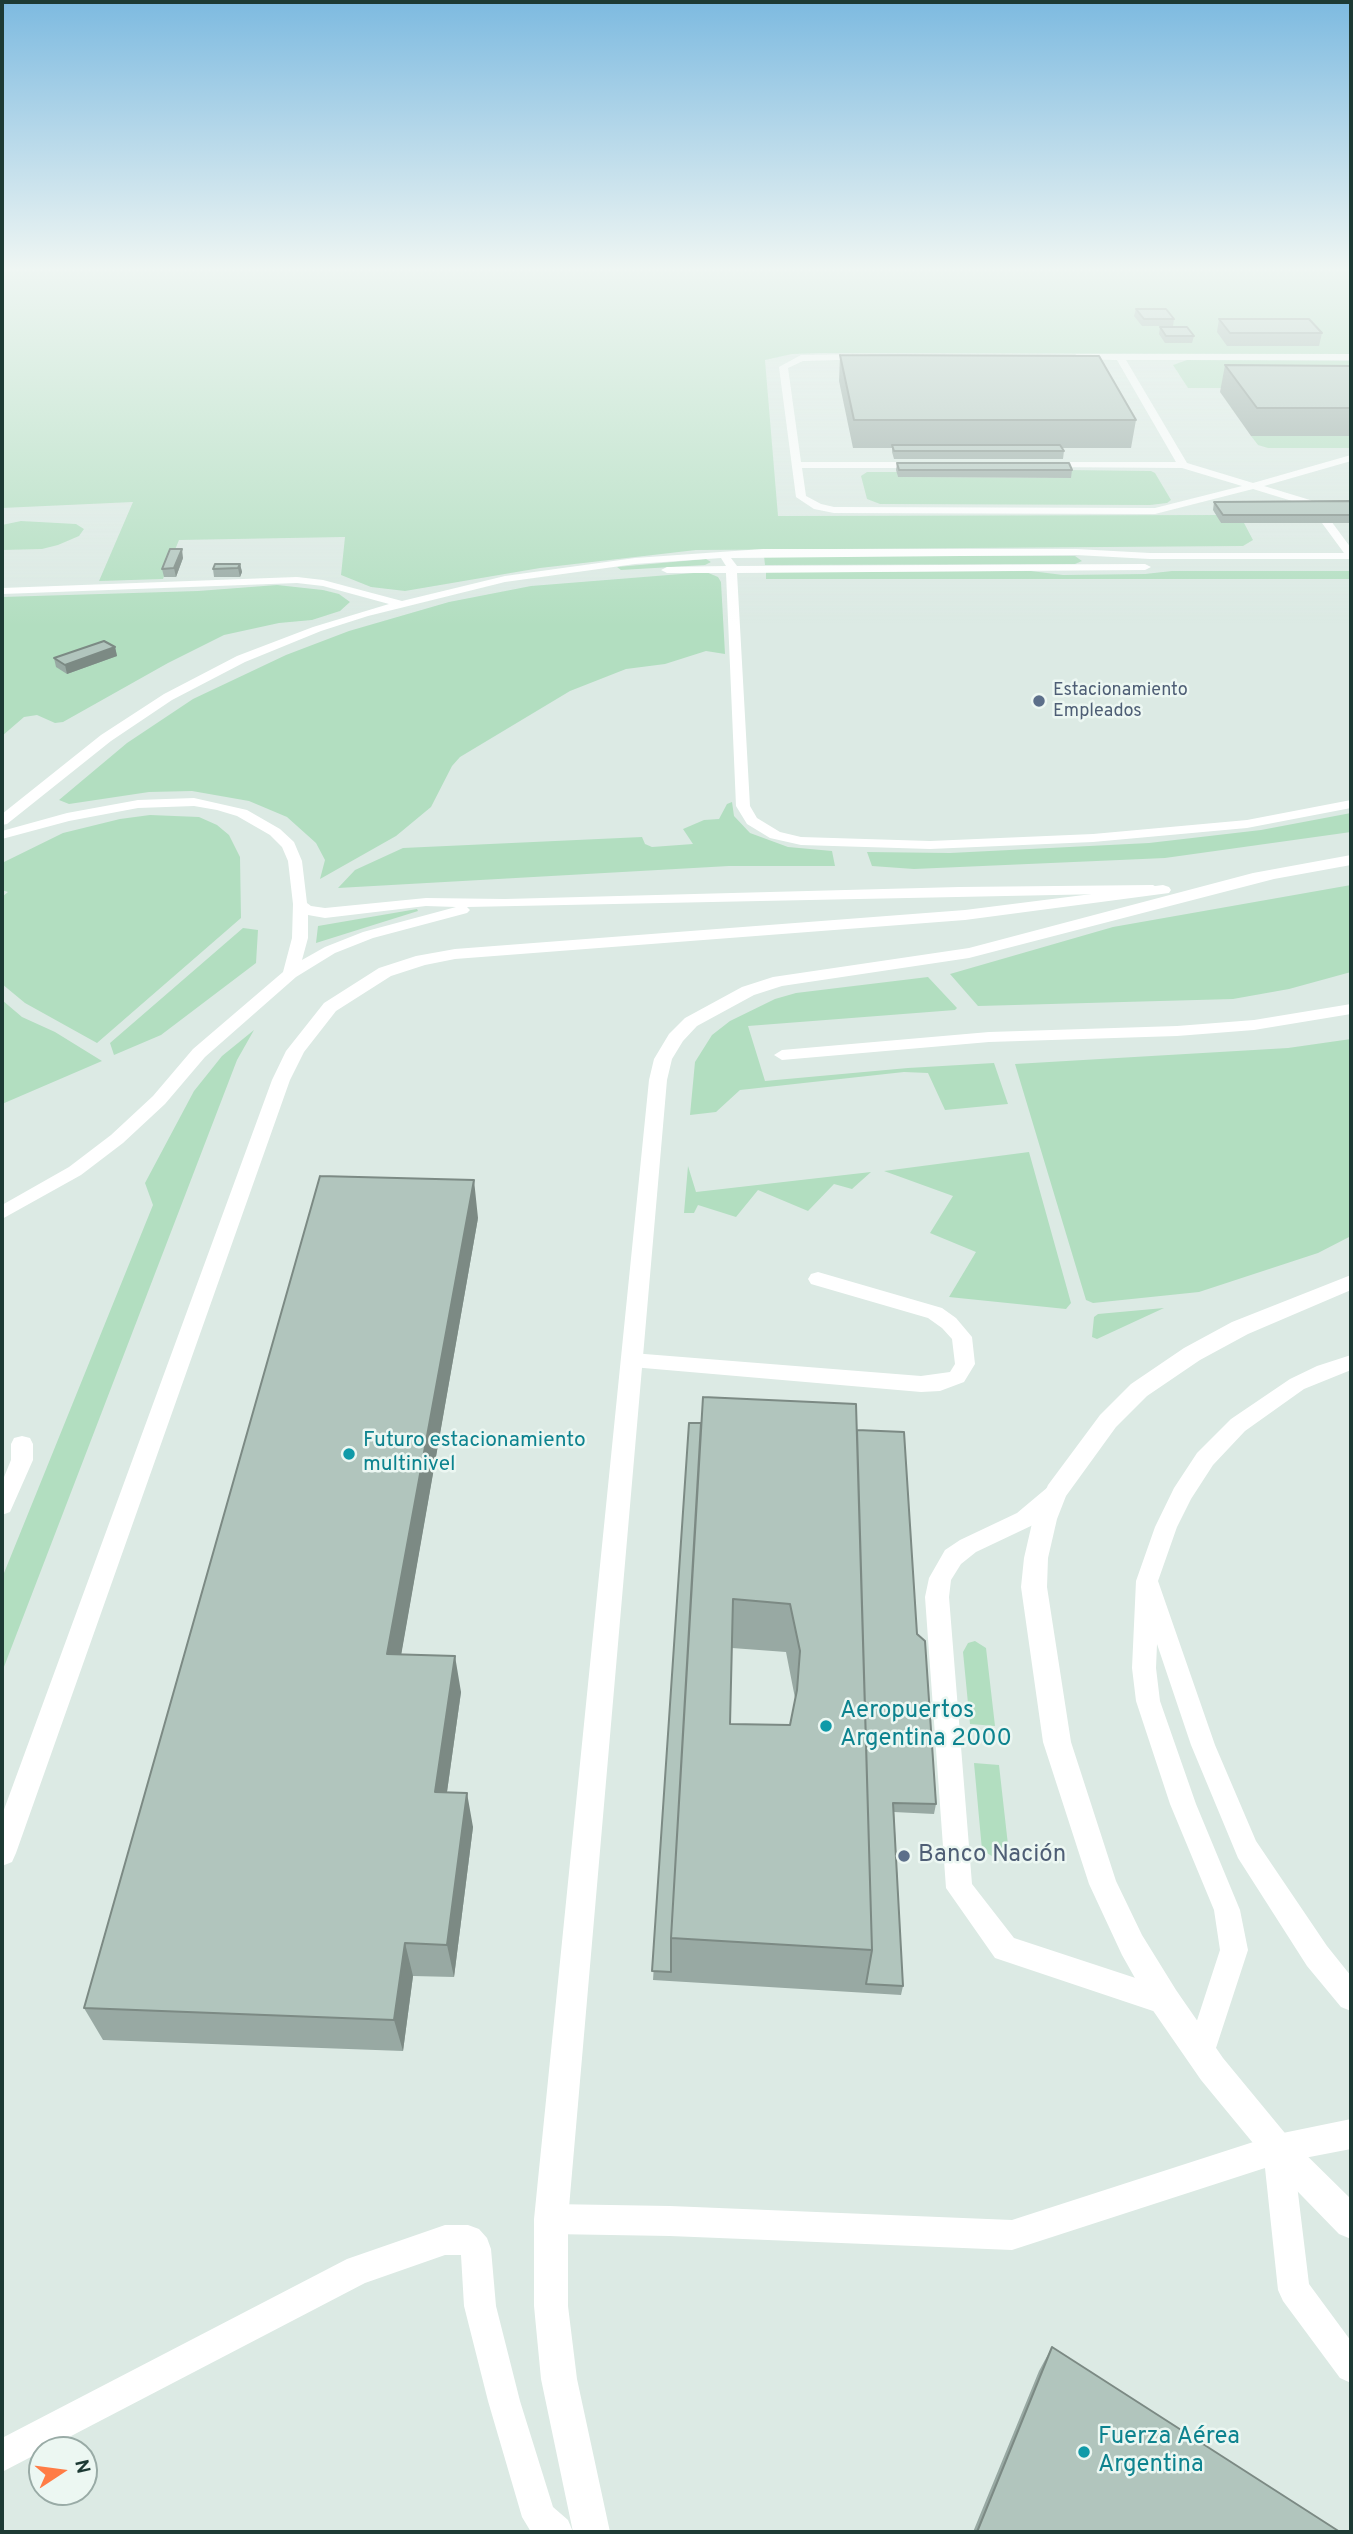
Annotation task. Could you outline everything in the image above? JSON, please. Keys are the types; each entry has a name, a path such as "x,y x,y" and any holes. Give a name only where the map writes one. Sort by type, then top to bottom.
{"street":[{"path":"2,1853 281,1080 295,1051 330,1007 385,972 422,960 455,954 965,915 1268,876 1351,860"},
{"path":"592,2532 559,2379 551,2306 551,2220 658,1080 663,1059 675,1038 691,1022 748,991 779,981 969,953 1268,876"},
{"path":"1351,1282 1240,1328 1192,1354 1139,1390 1108,1421 1056,1492 1045,1519 1036,1558 1034,1587 1057,1742 1102,1884 1132,1945 1165,2001 1212,2069 1278,2149 1351,2222"}],"lane":[{"path":"786,389 801,497 818,507 834,510 1176,508 1351,458"},
{"path":"1139,389 1183,465"},
{"path":"797,465 935,465"},
{"path":"1031,465 1183,465 1306,502 1317,509"},
{"path":"1327,523 1351,555"},
{"path":"2,821 106,738 168,697 241,659 317,629 402,604 555,570 704,554 764,552 1076,552 1153,562 1351,567"},
{"path":"704,554 723,557 731,568 743,806 752,821 775,835 801,841 930,845 1172,833 1247,824 1351,804"},
{"path":"447,593 561,578 731,568 1153,562 1351,555"},
{"path":"2,591 297,580 323,583 402,604"},
{"path":"2,835 67,817 138,804 194,802 219,806 262,823 289,845 295,861 300,904 300,938 290,974"},
{"path":"300,904 306,910 326,913 426,902 505,903 959,891 1170,889"},
{"path":"2,1213 75,1171 117,1139 159,1100 199,1053 290,974 330,950 368,935 432,916 505,903"},
{"path":"782,1055 989,1037 1228,1027 1351,1009"},
{"path":"632,1360 921,1384 940,1383 957,1377 965,1364 962,1337 935,1313 818,1279"},
{"path":"1201,2051 1234,1950 1227,1910 1183,1804 1148,1701 1143,1657 1147,1581 1166,1527 1182,1494 1205,1459 1238,1425 1297,1384 1351,1362"},
{"path":"2,1506 22,1460 22,1444"},
{"path":"1056,1492 1025,1519 968,1546 953,1557 940,1578 937,1597 959,1888 1005,1949 1165,2001"},
{"path":"1147,1581 1208,1757 1247,1849 1317,1956 1351,1997"},
{"path":"551,2220 684,2221 1012,2235 1278,2149 1351,2134"},
{"path":"1278,2149 1294,2290 1351,2367"},
{"path":"2,2456 358,2270 445,2241 468,2240 476,2249 480,2306 504,2402 539,2517 556,2532"}],"green space":[{"path":"2,389 767,389 778,516 1217,515 1221,523 1244,523 1253,540 1243,546 696,550 540,568 405,591 371,587 341,575 345,537 179,540 163,579 99,581 133,502 2,508"},
{"path":"1251,436 1351,436 1351,448 1268,448 1258,445"},
{"path":"1067,470 1151,471 1155,473 1171,500 1150,505 880,504 867,499 861,476 867,472 897,472 898,477 1070,478"},
{"path":"21,521 76,524 84,529 79,536 58,545 42,549 2,550 2,525"},
{"path":"764,556 1075,556 1082,561 1075,564 765,565"},
{"path":"706,559 711,562 705,565 621,570 617,567"},
{"path":"1031,571 1063,575 1172,571 1351,571 1351,579 766,579 766,572"},
{"path":"706,572 718,577 721,582 725,654 706,651 665,664 626,669 570,691 460,757 452,766 431,807 396,836 320,879 325,860 316,843 287,817 249,801 192,791 149,792 69,804 59,800 127,743 193,699 286,655 349,631 449,602 531,586"},
{"path":"277,585 323,590 339,594 350,602 340,611 312,620 279,623 224,635 63,722 55,723 37,715 24,717 2,736 2,597 198,591"},
{"path":"732,802 734,816 750,833 788,847 832,851 835,866 729,866 338,888 355,870 403,848 642,837 645,844 652,847 693,844 683,829 704,820 719,819 727,804"},
{"path":"1351,813 1351,832 1165,858 914,869 872,866 867,852 950,853 1149,843 1261,830"},
{"path":"150,815 199,817 217,825 229,835 240,857 241,918 97,1043 25,1003 2,984 2,897 8,892 2,890 2,863 63,833 120,819"},
{"path":"1351,885 1351,972 1289,989 1233,999 978,1006 950,974 1113,927"},
{"path":"417,909 418,911 316,943 318,926"},
{"path":"243,928 258,930 256,963 161,1035 114,1055 110,1043"},
{"path":"928,977 957,1008 955,1010 748,1026 765,1081 994,1063 1008,1104 945,1110 928,1073 904,1072 740,1090 716,1112 690,1115 695,1062 712,1035 730,1021 775,999 796,993"},
{"path":"2,1000 22,1017 55,1032 102,1061 2,1104"},
{"path":"254,1030 237,1060 2,1672 2,1578 153,1205 145,1183 194,1091 222,1056"},
{"path":"1351,1039 1351,1236 1318,1253 1199,1292 1093,1303 1086,1300 1015,1064 1288,1048"},
{"path":"1029,1152 1071,1303 1066,1309 949,1297 976,1252 930,1233 953,1196 884,1171"},
{"path":"688,1166 696,1192 871,1172 852,1189 834,1184 808,1211 758,1190 736,1217 698,1205 694,1213 684,1213"},
{"path":"1164,1308 1097,1339 1092,1337 1094,1317 1098,1314"},
{"path":"975,1641 986,1648 995,1726 970,1724 963,1652 968,1643"},
{"path":"974,1763 999,1765 1008,1845 1002,1857 995,1858 982,1850"}],"building":[{"path":"847,389 1118,389 1136,420 854,420"},
{"path":"1243,389 1351,389 1351,408 1257,408"},
{"path":"892,445 1060,445 1064,451 894,451"},
{"path":"897,463 1069,463 1072,470 899,470"},
{"path":"1351,501 1351,515 1223,515 1214,502"},
{"path":"170,549 182,549 174,568 162,569"},
{"path":"215,564 240,564 238,568 213,569"},
{"path":"104,641 115,647 65,665 54,658"},
{"name":"Futuro estacionamiento multinivel","path":"320,1176 474,1180 387,1654 455,1656 435,1792 467,1793 447,1945 405,1943 394,2020 84,2008"},
{"name":"Aeropuertos Argentina 2000","path":"703,1397 856,1404 872,1950 671,1938","holes":["733,1599 790,1604 800,1651 797,1690 790,1725 730,1724"]},
{"path":"689,1423 701,1423 671,1972 652,1971"},
{"path":"857,1430 904,1432 917,1634 925,1641 936,1804 893,1803 903,1986 866,1984 872,1950"},
{"name":"Fuerza Aérea Argentina","path":"1052,2347 1340,2532 977,2532"}],"place":[{"name":"Estacionamiento Empleados","path":"1039,701"},
{"name":"Futuro estacionamiento multinivel","path":"349,1454"},
{"name":"Aeropuertos Argentina 2000","path":"826,1726"},
{"name":"Banco Nación","path":"904,1856"},
{"name":"Fuerza Aérea Argentina","path":"1084,2452"}]}
